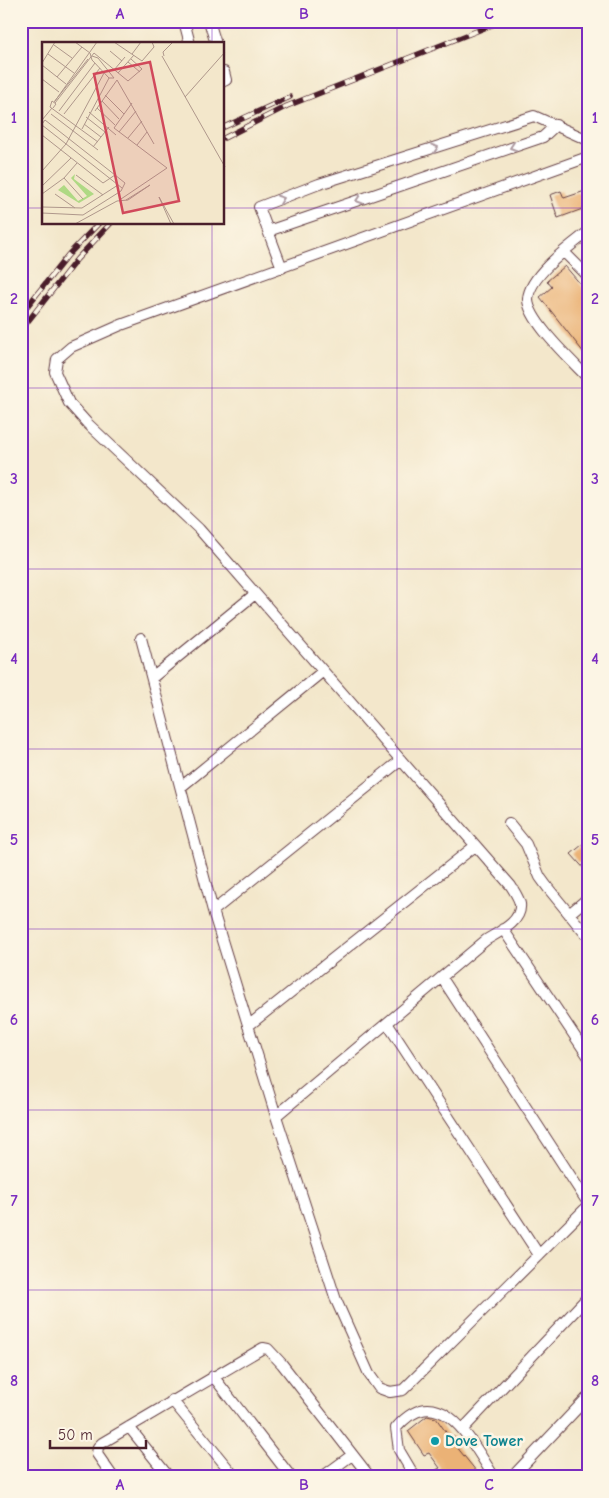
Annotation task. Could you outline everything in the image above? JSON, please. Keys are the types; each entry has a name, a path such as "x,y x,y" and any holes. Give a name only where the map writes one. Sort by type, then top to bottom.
{"street":[{"path":"184,21 189,42"},
{"path":"209,21 215,42"},
{"path":"282,268 259,207 319,184 534,116 588,140"},
{"path":"268,231 543,137 556,126"},
{"path":"276,1116 387,1023 514,921 519,913 520,903 511,886 199,529 86,423 69,403 54,372 57,359 63,353 91,338 588,157"},
{"path":"588,232 536,278 530,289 528,300 532,314 588,378"},
{"path":"565,252 588,276"},
{"path":"152,678 255,594"},
{"path":"141,638 213,911 276,1116 336,1300 369,1374 379,1388 390,1392 403,1390 588,1204 442,978"},
{"path":"181,787 322,672"},
{"path":"213,911 402,760"},
{"path":"509,823 526,844 540,876 588,937"},
{"path":"248,1026 475,846"},
{"path":"568,914 588,898"},
{"path":"502,929 588,1056"},
{"path":"387,1023 539,1254"},
{"path":"463,1429 588,1297"},
{"path":"113,1477 98,1457 98,1447 256,1350 268,1349 282,1364 370,1477"},
{"path":"213,1376 291,1477"},
{"path":"512,1477 588,1397"},
{"path":"172,1400 235,1477"},
{"path":"415,1477 399,1450 396,1428 405,1417 418,1410 429,1408 440,1411 463,1429 494,1477"},
{"path":"129,1427 169,1477"},
{"path":"322,1477 352,1455"}],"building":[{"path":"588,190 588,207 558,218 550,195 561,191 564,198"},
{"path":"565,266 588,293 588,358 540,297 552,287 547,281"},
{"path":"588,840 588,873 571,854"},
{"name":"Dove Tower","path":"427,1416 436,1418 450,1438 453,1436 458,1445 456,1446 481,1477 440,1477 436,1470 440,1468 429,1453 424,1455 408,1431"}],"railway":[{"path":"225,137 287,106 502,21"},
{"path":"225,127 290,97"},
{"path":"21,314 68,255 97,225"},
{"path":"21,330 77,259 109,225"}],"place":[{"name":"Dove Tower","path":"435,1441"}]}
